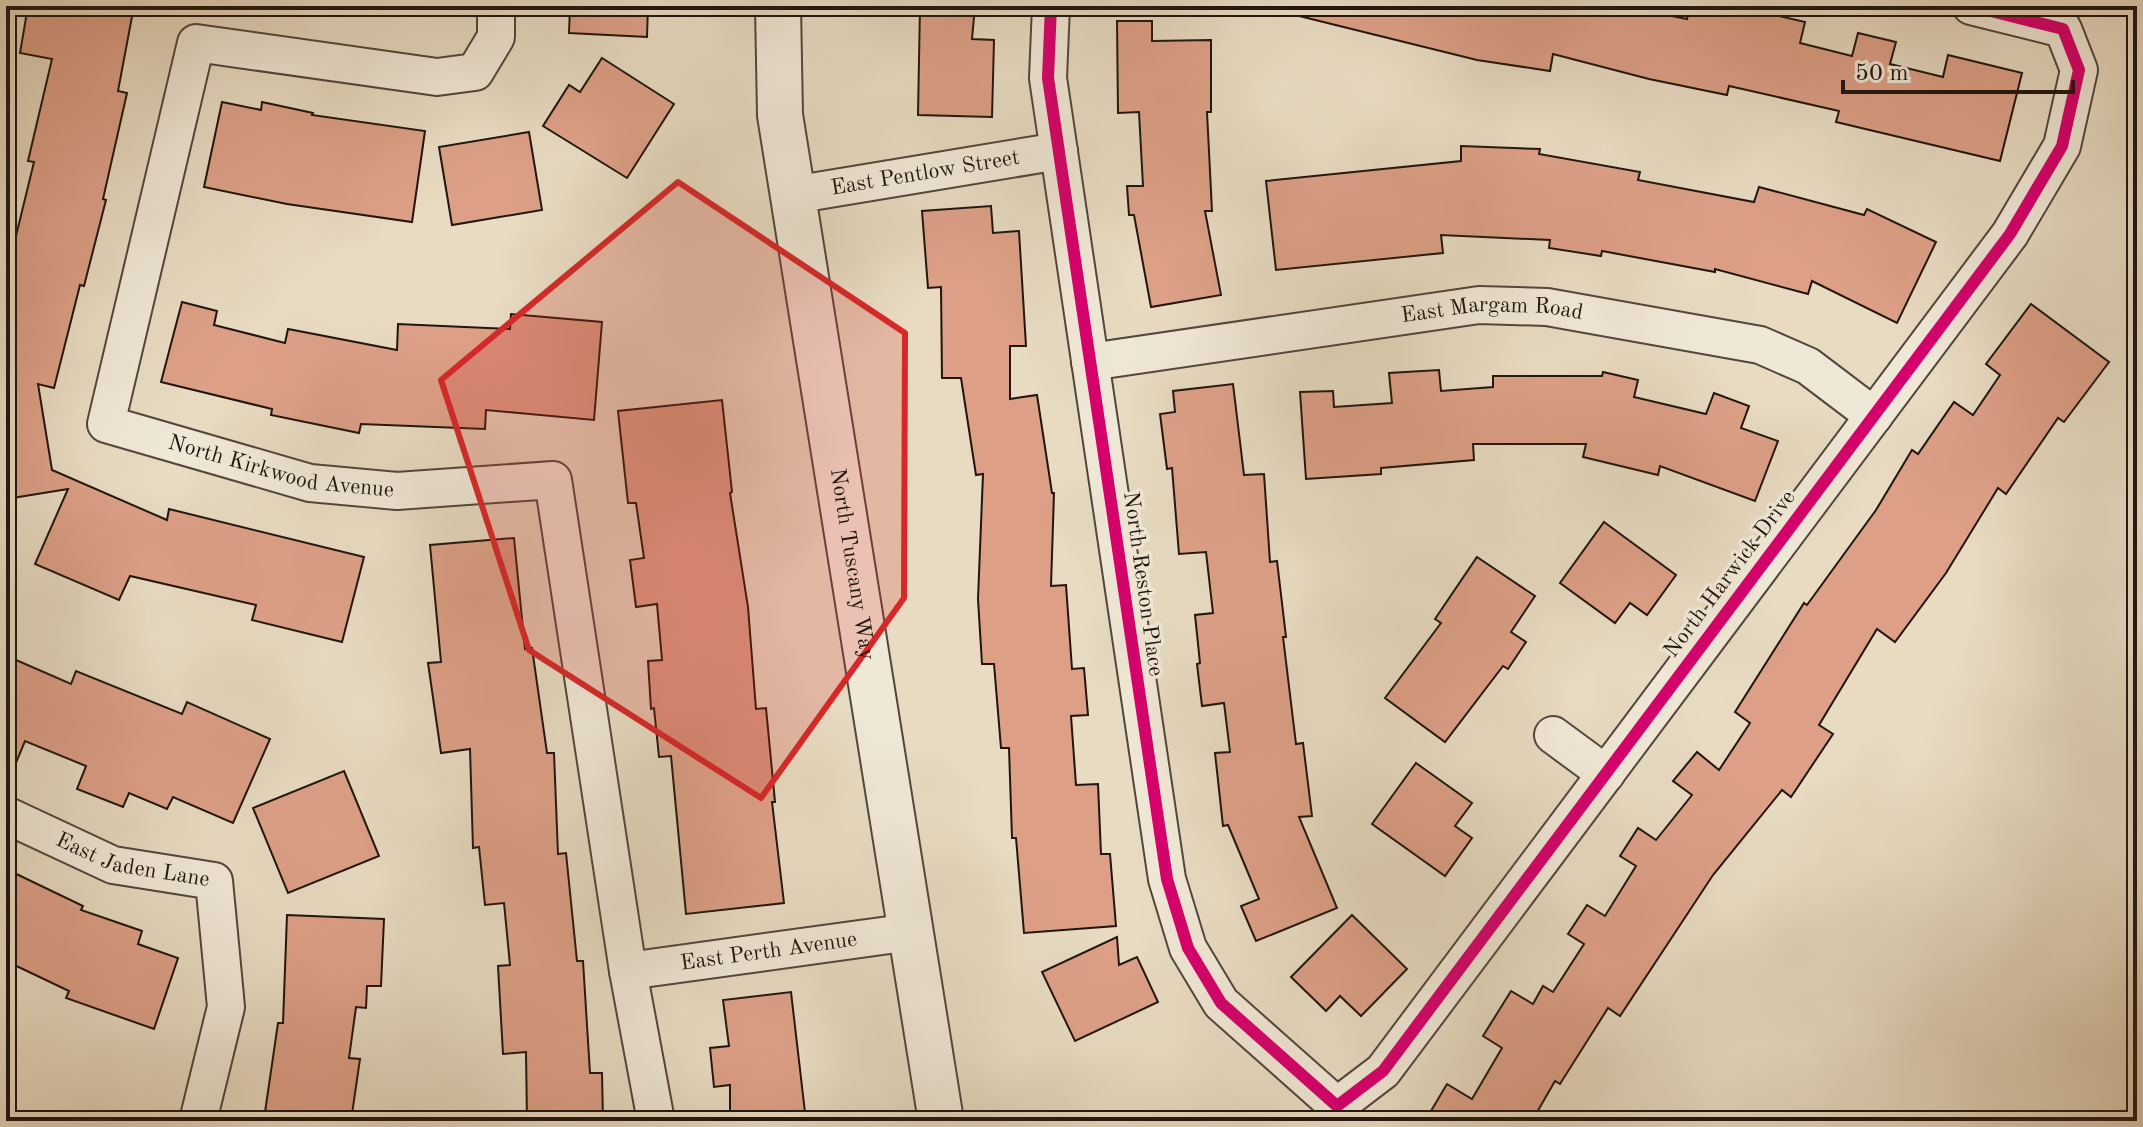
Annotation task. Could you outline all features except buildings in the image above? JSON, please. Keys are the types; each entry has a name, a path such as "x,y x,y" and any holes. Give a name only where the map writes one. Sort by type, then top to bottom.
{"street":[{"name":"North Kirkwood Avenue","path":"496,6 496,37 475,72 437,77 196,43 106,424 310,483 397,491 553,480 628,971 656,1121"},
{"name":"North Tuscany Way","path":"778,6 780,115 941,1121"},
{"name":"North Reston Place","path":"1051,6 1048,78 1167,879 1188,948 1221,1003 1337,1106"},
{"name":"North Harwick Drive","path":"1337,1106 1383,1071 2010,234 2062,146 2079,70 2063,29 1971,6"},
{"name":"East Pentlow Street","path":"793,195 1059,151"},
{"name":"East Margam Road","path":"1090,362 1479,305 1547,307 1760,345 1808,366 1874,416"},
{"path":"1553,735 1606,774"},
{"name":"East Jaden Lane","path":"6,815 113,865 214,881 226,1007 198,1121"},
{"name":"East Perth Avenue","path":"628,971 911,932"}],"highlighted area":[{"path":"678,182 905,333 904,598 761,798 529,650 441,380"}],"cycle path":[{"path":"1051,6 1048,78 1167,879 1188,948 1221,1003 1337,1106 1383,1071 2010,234 2062,146 2079,70 2063,29 1971,6"}]}
